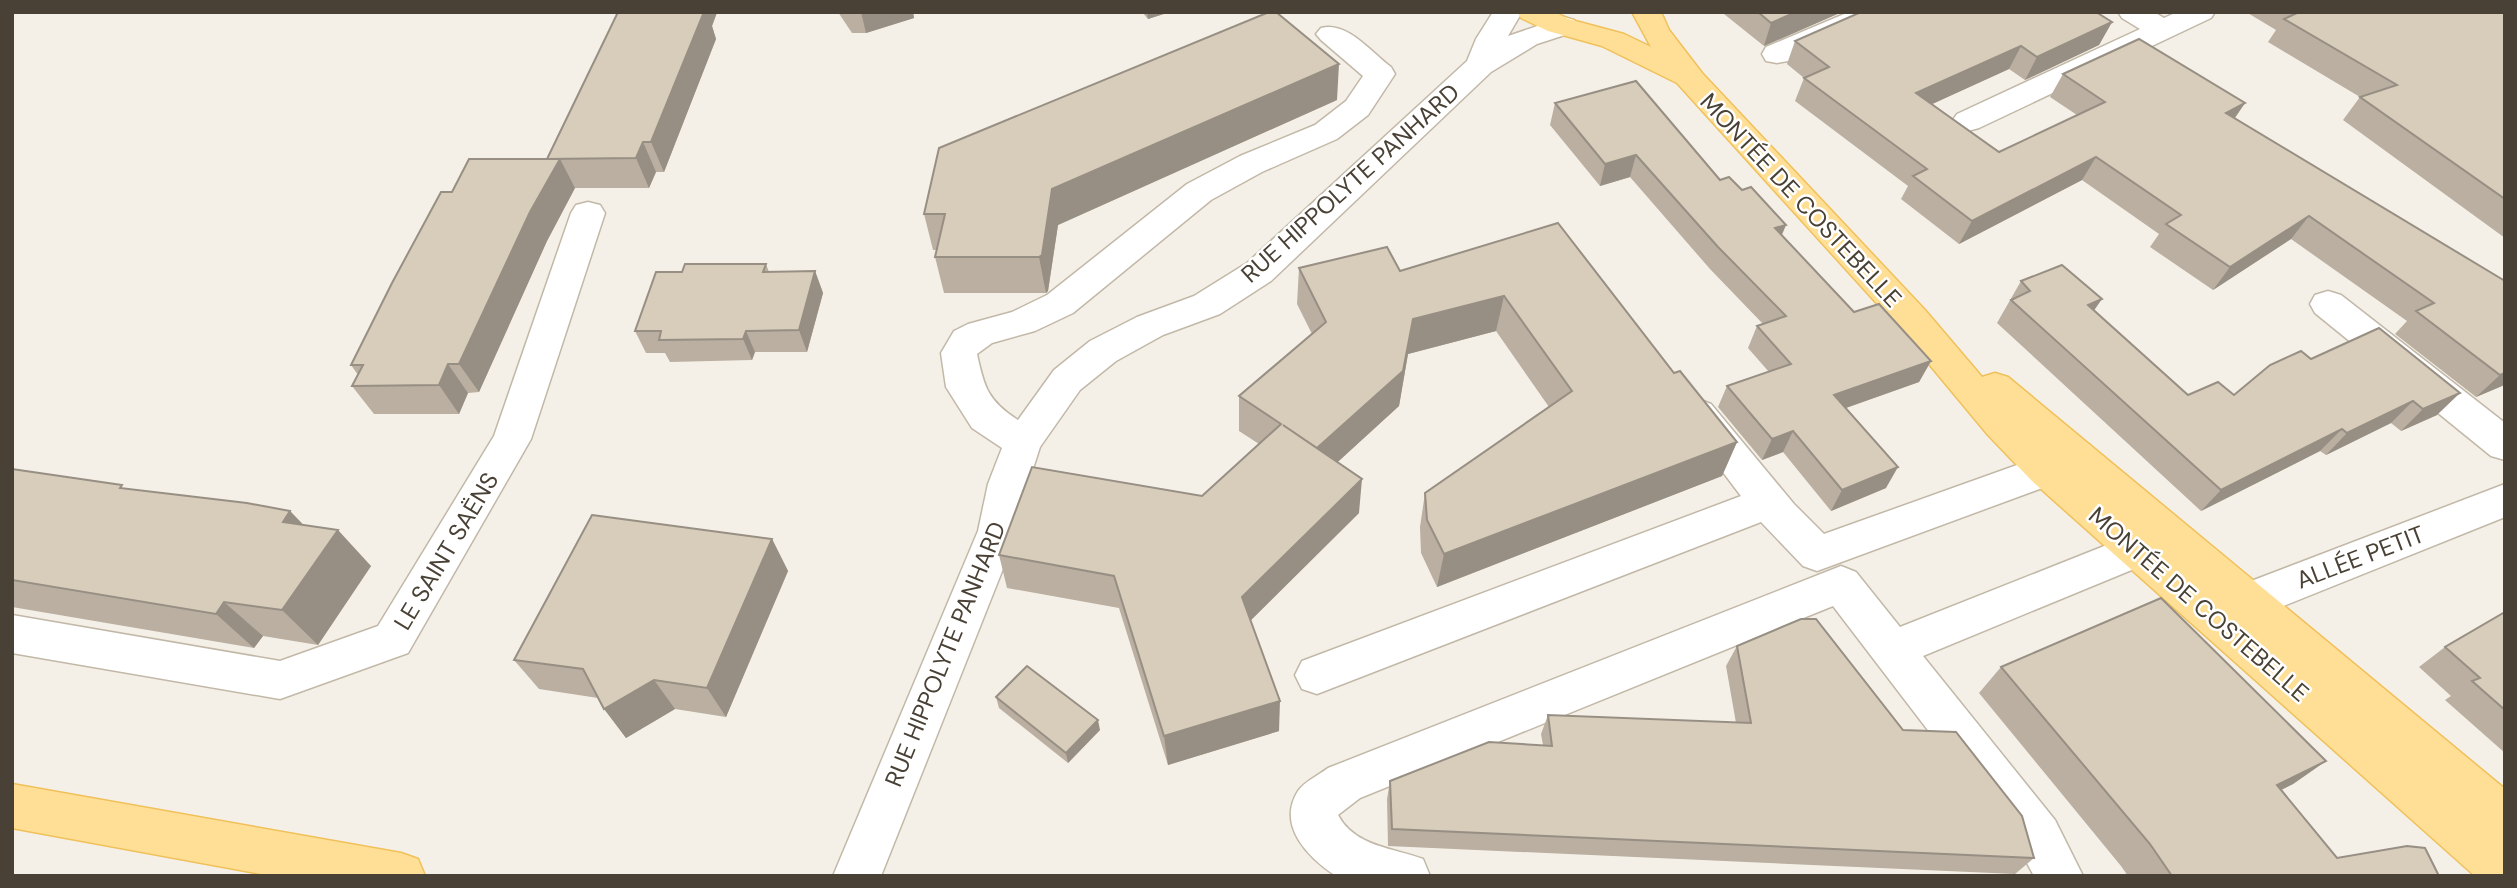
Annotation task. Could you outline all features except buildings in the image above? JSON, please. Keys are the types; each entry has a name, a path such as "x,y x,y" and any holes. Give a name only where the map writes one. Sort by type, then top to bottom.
{"main road":[{"name":"MONTÉE DE COSTEBELLE","path":"1531,12 1629,47 1691,80"},
{"name":"MONTÉE DE COSTEBELLE","path":"1570,27 1619,24 1637,12"},
{"name":"MONTÉE DE COSTEBELLE","path":"1646,12 1655,32 1691,80 1912,319 2001,425 2061,463 2235,614 2505,871"},
{"name":"MONTÉE DE COSTEBELLE","path":"2061,463 2137,550 2235,614 2505,819"},
{"path":"12,806 401,876"}],"street":[{"name":"RUE HIPPOLYTE PANHARD","path":"1480,65 1491,39 1508,12"},
{"path":"1777,54 1875,12"},
{"path":"2132,12 2163,30"},
{"path":"1968,121 2201,12"},
{"name":"RUE HIPPOLYTE PANHARD","path":"857,876 998,531 1008,484 1023,442 1067,380 1103,351 1150,326 1207,305 1259,272 1480,65 1525,38 1570,27"},
{"path":"1023,442 985,418 965,387 959,353 967,341 981,333 1022,323 1060,304 1199,192 1251,164 1326,132 1357,108 1380,74 1331,34"},
{"name":"LE SAINT SAËNS","path":"12,634 280,680 393,640 512,439 588,213"},
{"path":"2328,304 2505,444"},
{"path":"1676,387 1769,502 1817,554 2061,463"},
{"name":"ALLÉE PETIT","path":"2235,614 2261,596 2505,500"},
{"path":"1317,675 1769,502"},
{"path":"1892,649 2137,550"},
{"path":"1406,876 1358,865 1315,826 1315,805 1345,783 1841,584 2038,835 2059,876"}]}
